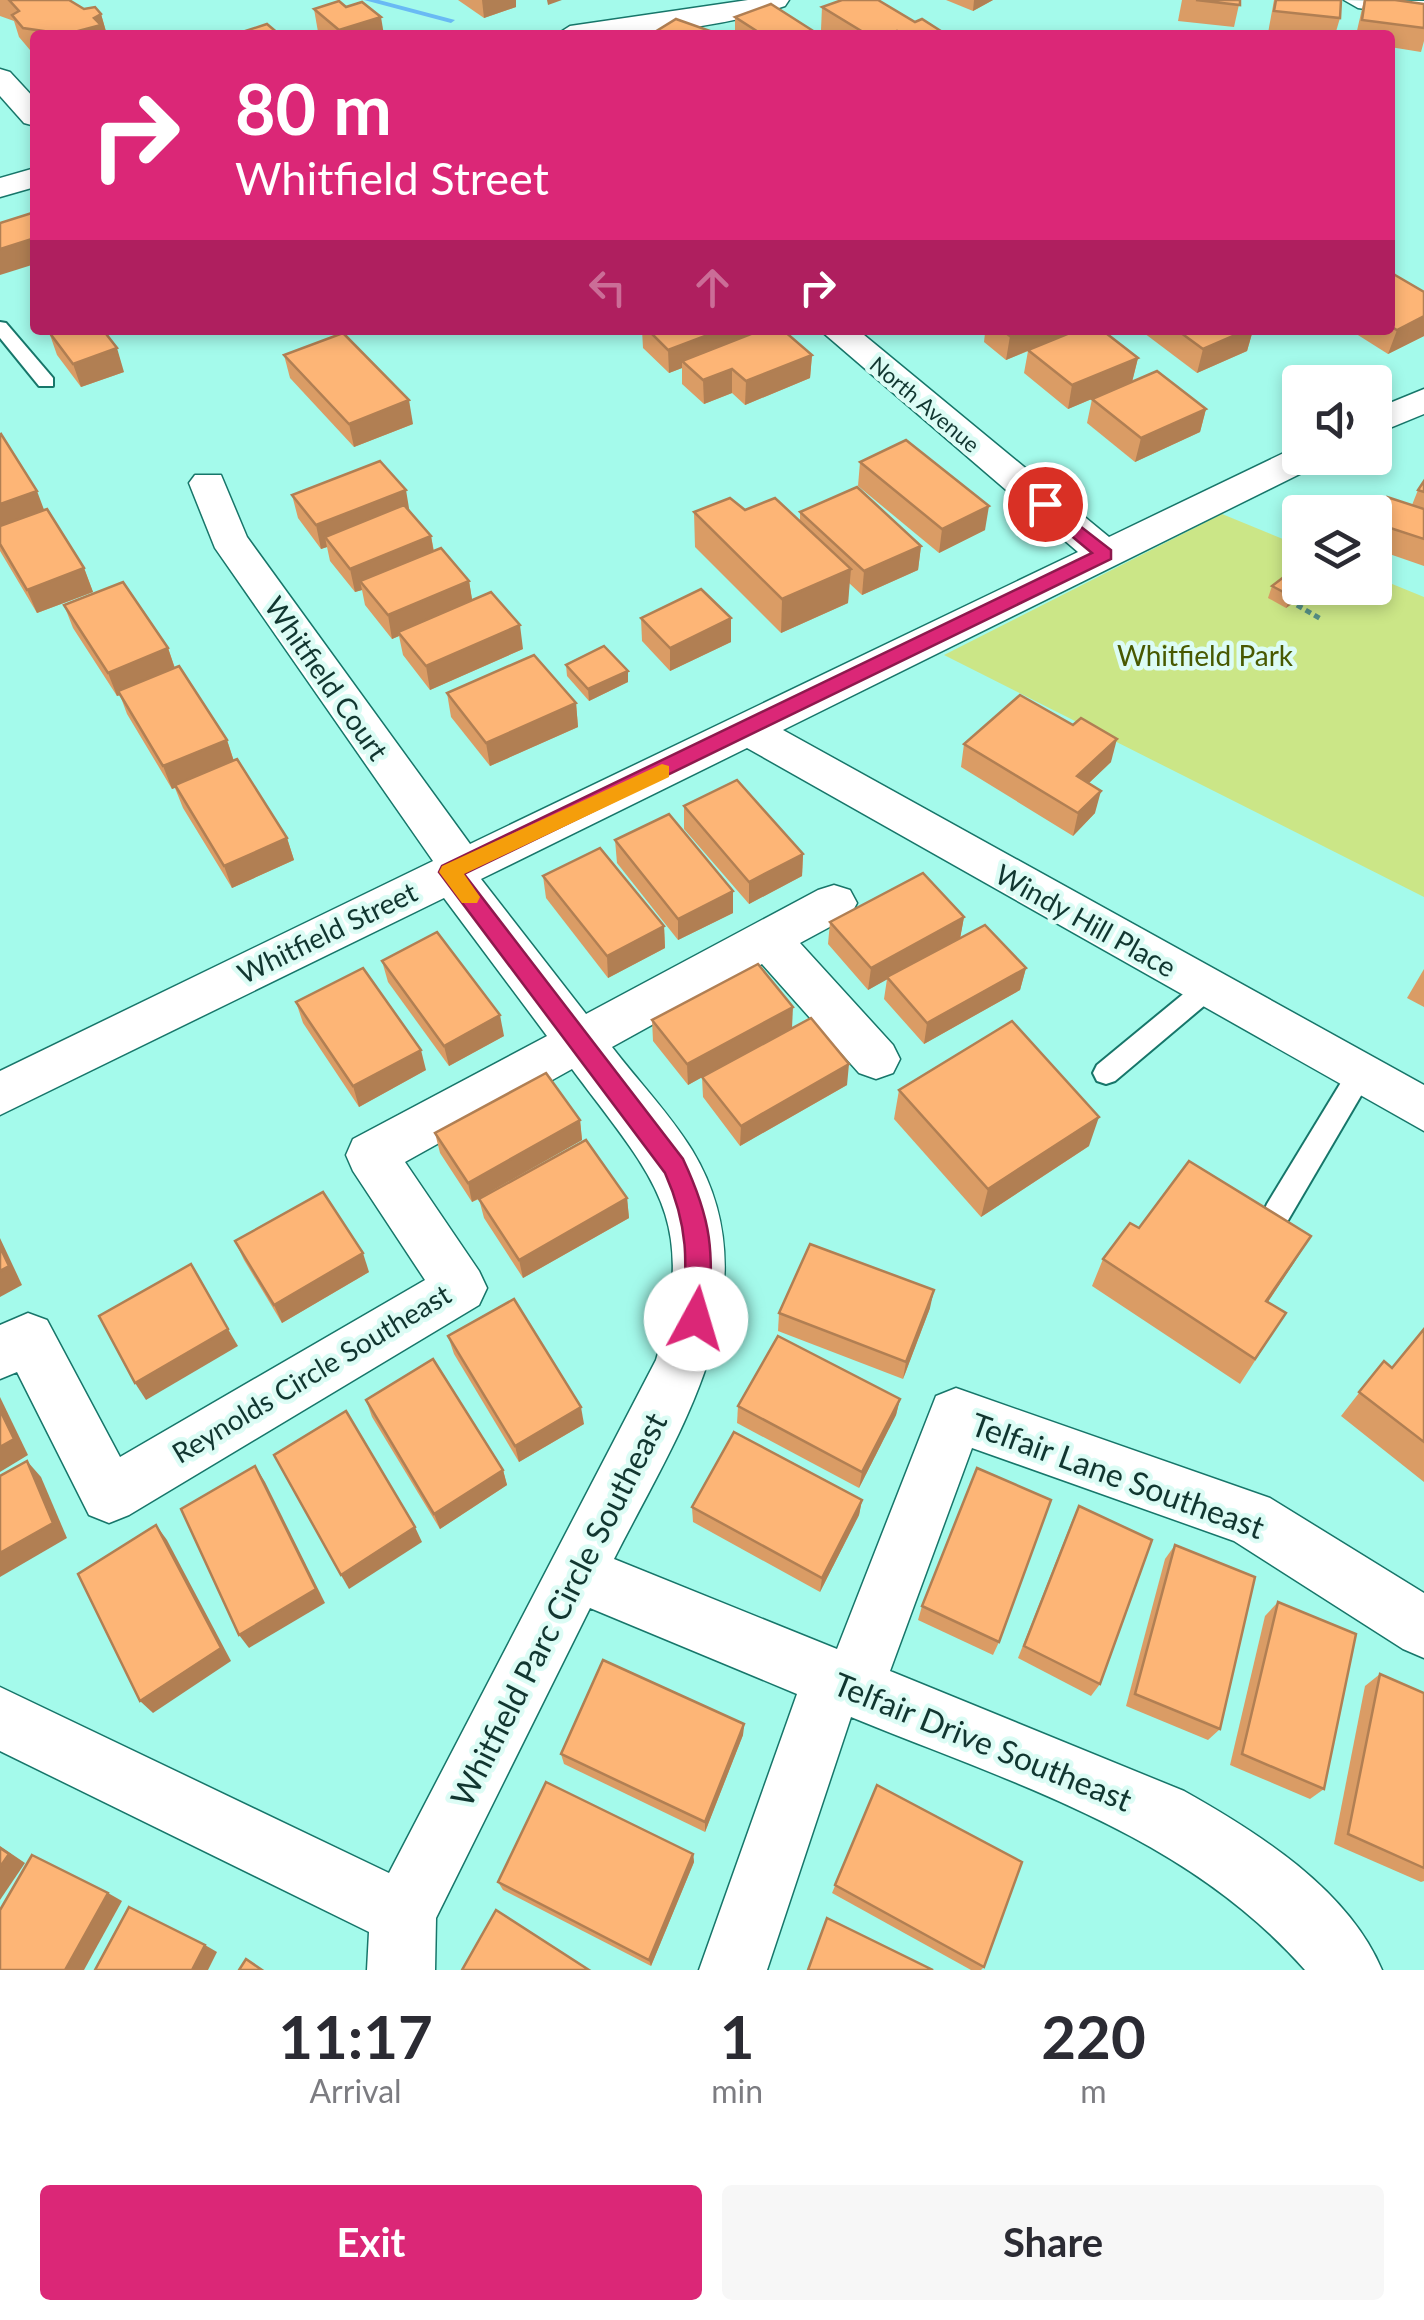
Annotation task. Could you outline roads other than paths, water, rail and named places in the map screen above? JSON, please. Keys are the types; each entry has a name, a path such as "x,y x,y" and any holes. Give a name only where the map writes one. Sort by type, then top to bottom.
{"street":[{"path":"607,30 740,12 775,0"},
{"path":"1358,0 1424,9"},
{"path":"0,78 30,111"},
{"path":"0,188 30,179"},
{"name":"North Avenue","path":"843,335 1105,554"},
{"path":"1392,415 1424,400"},
{"name":"Whitfield Street","path":"0,1094 1282,468"},
{"name":"Whitfield Court","path":"208,483 228,539 455,869"},
{"name":"Windy Hill Place","path":"748,730 1424,1110"},
{"name":"Whitfield Parc Circle Southeast","path":"0,1718 402,1942 577,1573 680,1367 702,1284 698,1232 674,1166 455,869"},
{"path":"578,1040 834,903"},
{"path":"768,939 876,1060"},
{"name":"Reynolds Circle Southeast","path":"0,1354 28,1338 108,1495 460,1288 371,1155 578,1040"},
{"name":"Telfair Lane Southeast","path":"733,1970 843,1683 956,1415 1249,1518 1305,1549 1424,1628"},
{"name":"Telfair Drive Southeast","path":"577,1573 1161,1814 1221,1846 1272,1885 1348,1970"}],"lane":[{"path":"0,327 46,382"},
{"path":"1106,1073 1208,988"},
{"path":"1277,1212 1360,1074"}],"waterway":[{"path":"368,0 451,20"}],"park label":[{"name":"Whitfield Park","path":"1205,655"}]}
